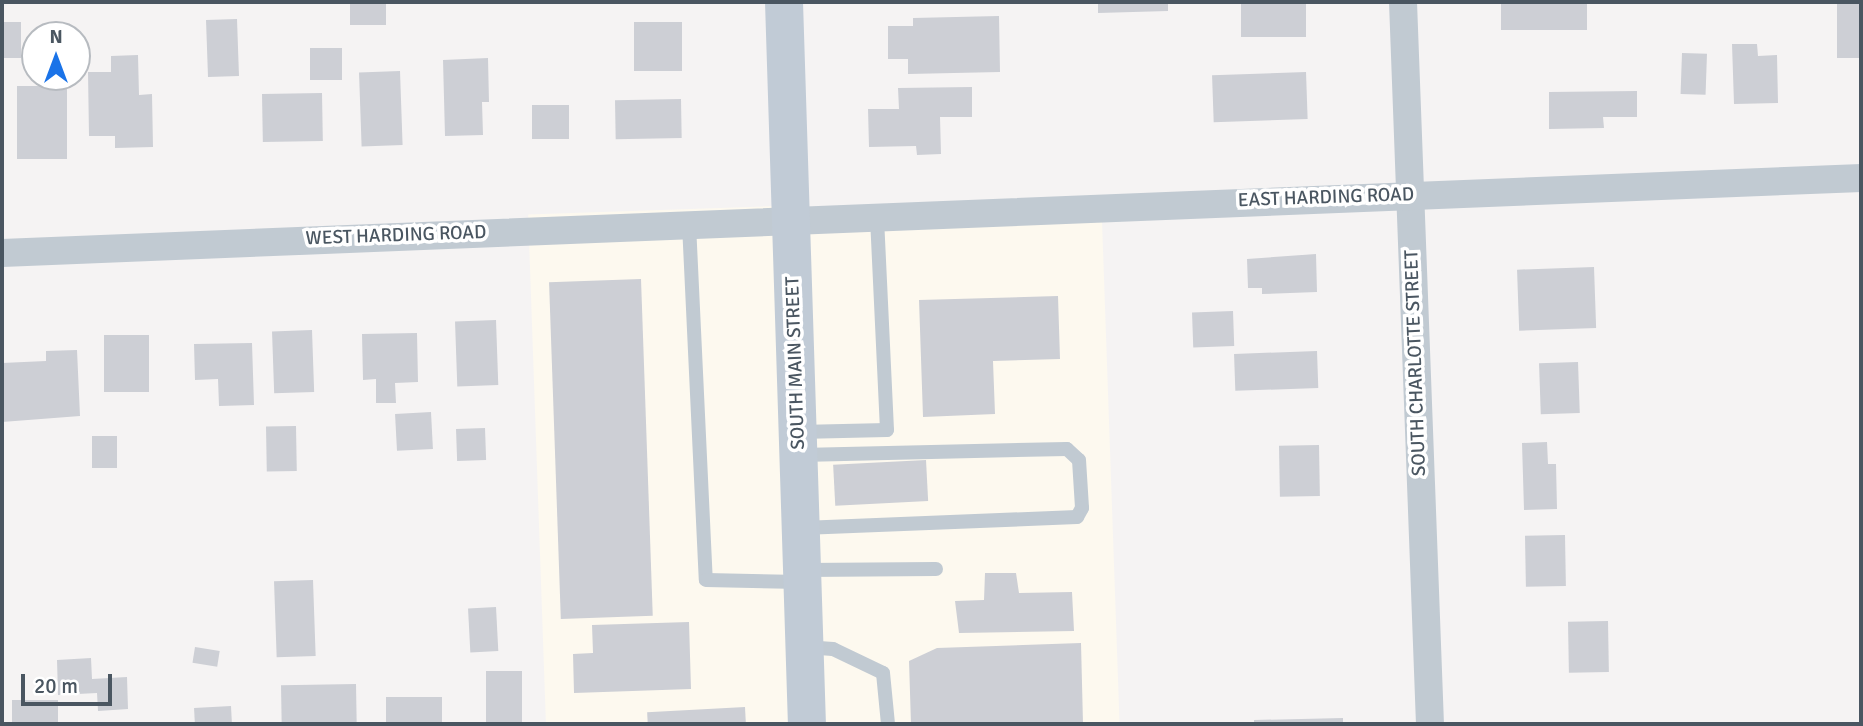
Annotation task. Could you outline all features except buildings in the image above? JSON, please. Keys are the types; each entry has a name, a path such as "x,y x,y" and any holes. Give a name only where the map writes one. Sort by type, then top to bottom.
{"main road":[{"name":"SOUTH MAIN STREET","path":"784,2 807,724"}],"street":[{"name":"SOUTH CHARLOTTE STREET","path":"1403,2 1430,724"},
{"name":"EAST HARDING ROAD","path":"791,220 1861,178"},
{"name":"WEST HARDING ROAD","path":"2,253 791,220"}],"lane":[{"path":"798,443 887,430 877,216"},
{"path":"689,224 706,580 936,569"},
{"path":"798,443 1067,449 1079,460 1082,508 1077,517 801,528"},
{"path":"804,647 833,649 883,673 888,724"}],"shaded area":[{"path":"775,206 793,724 546,724 528,215"},
{"path":"1102,221 1120,724 820,724 803,231"}]}
